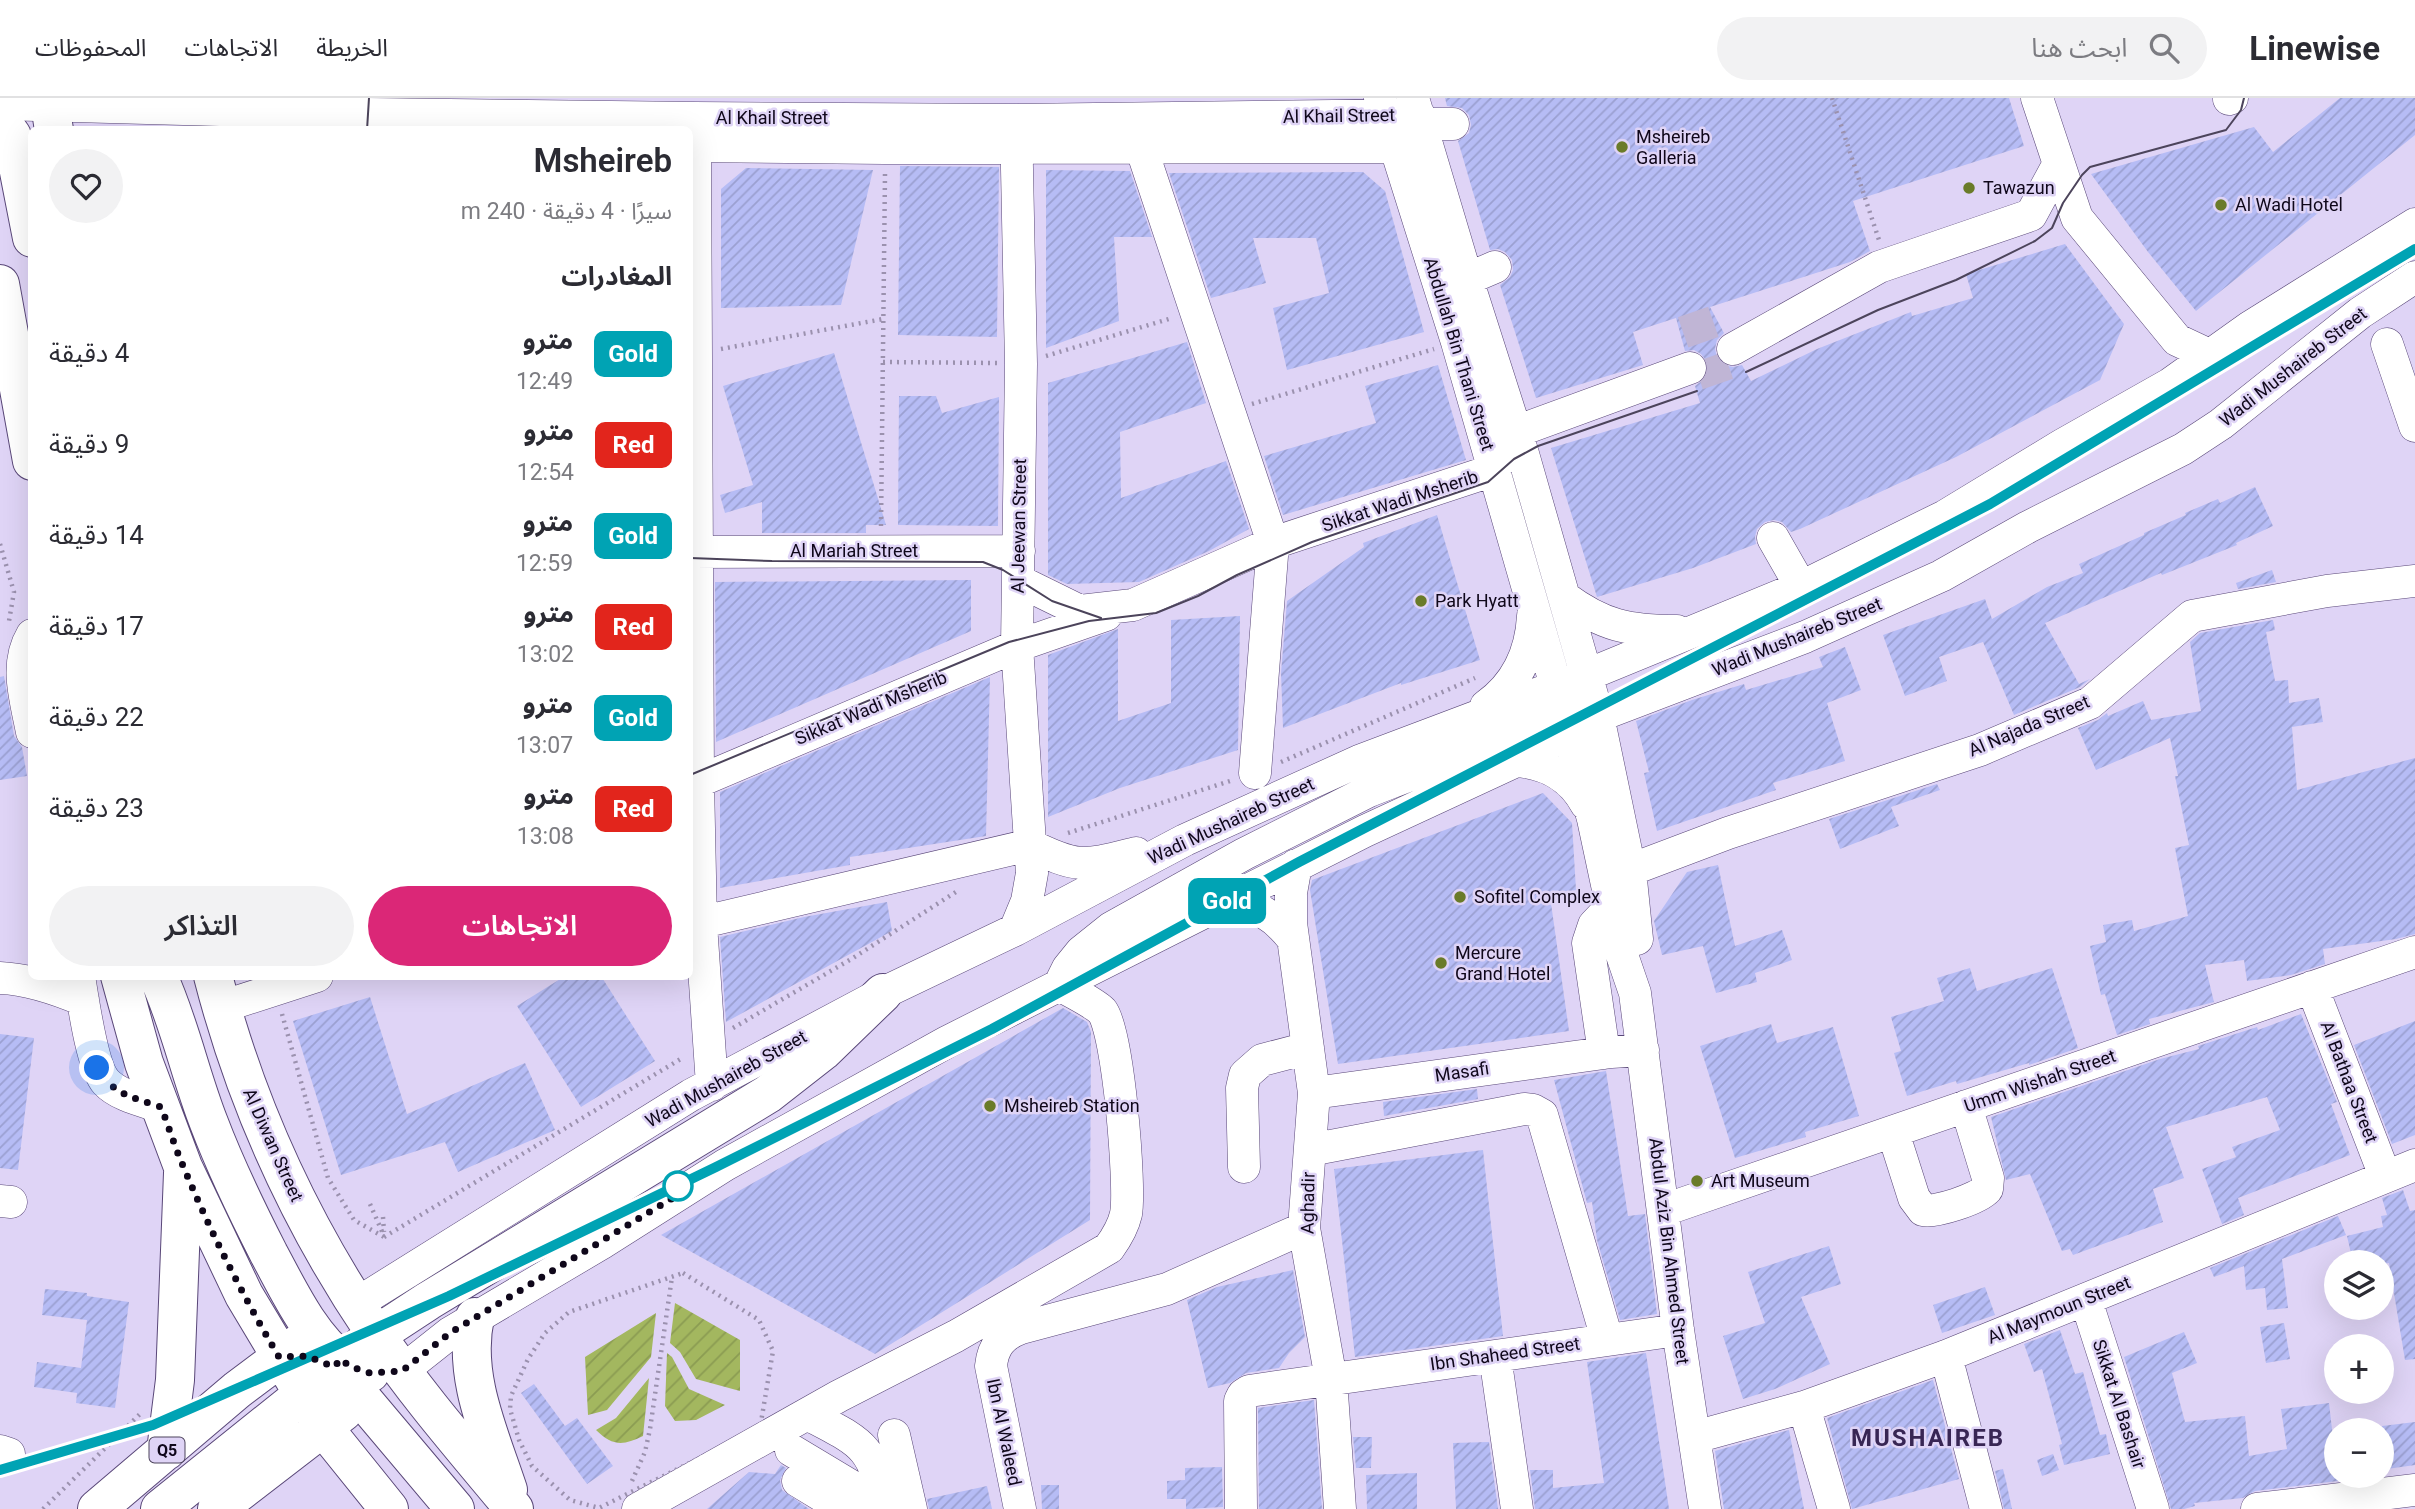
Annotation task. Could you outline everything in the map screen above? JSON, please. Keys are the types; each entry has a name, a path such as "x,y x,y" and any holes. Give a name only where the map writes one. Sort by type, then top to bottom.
{"main road":[{"path":"11,124 28,216"},
{"path":"0,284 28,439"},
{"path":"121,980 144,1063 183,1167 244,1295 313,1412 389,1509"},
{"path":"160,980 170,1003 208,1123 235,1187 287,1288 339,1365 455,1509"},
{"name":"Al Diwan Street","path":"217,992 235,1054 267,1139 297,1202 366,1319 402,1371 514,1509"},
{"path":"217,1509 313,1412 355,1331 358,1316 366,1319 768,1094 823,1051 883,993"},
{"path":"166,1451 175,1380 183,1167"},
{"path":"463,1325 472,1331 471,1361 479,1401 514,1509"},
{"path":"279,1357 307,1356 339,1365"},
{"name":"Q5","path":"97,1509 279,1357"},
{"name":"Wadi Mushaireb Street","path":"339,1365 402,1371"},
{"path":"160,1509 313,1412"}],"street":[{"path":"2037,98 2077,218 2177,340 2209,355"},
{"name":"Al Khail Street","path":"693,143 885,121 1142,148 1395,147 1420,121 1383,106 1129,108 1017,134"},
{"name":"Abdullah Bin Thani Street","path":"1383,106 1457,342 1562,709"},
{"path":"1129,108 1227,411 1273,543 1255,773"},
{"name":"Al Khail Street","path":"11,124 51,110 372,114 505,126"},
{"path":"1420,121 1453,124"},
{"name":"Abdullah Bin Thani Street","path":"1420,121 1481,273 1515,432 1587,675"},
{"name":"Al Jeewan Street","path":"1015,930 1031,887 1017,646 1021,364 1017,134"},
{"path":"693,143 695,924 712,1085"},
{"path":"1733,349 1887,264 2031,215 2058,165"},
{"name":"Wadi Mushaireb Street","path":"402,1371 463,1325 725,1166 947,1042 1296,865 1516,761 1562,709 1587,675 1801,587 1945,516 2062,445 2171,384 2250,327 2415,224"},
{"name":"Wadi Mushaireb Street","path":"366,1319 523,1199 691,1095 883,993 1015,930 1185,840 1359,761 1465,720 1562,709 1598,716 1805,637 1941,576 2028,527 2183,449 2221,424 2360,313 2415,277"},
{"path":"2387,344 2415,426"},
{"path":"1515,432 1690,368"},
{"name":"Sikkat Wadi Msherib","path":"694,783 1017,646 1133,606 1273,543 1494,470 1515,432"},
{"path":"1773,538 1801,587"},
{"name":"Al Mariah Street","path":"693,552 881,552 1019,566"},
{"name":"Sikkat Wadi Msherib","path":"1019,566 1080,611 1133,606"},
{"name":"Al Najada Street","path":"1630,870 1728,833 1980,750 2090,703 2192,617 2326,591 2415,581"},
{"path":"1564,597 1588,615 1612,625 1635,630 1692,631"},
{"path":"1465,720 1499,696 1518,673 1528,649 1534,611"},
{"path":"20,629 24,649 11,671 28,733"},
{"name":"Abdul Aziz Bin Ahmed Street","path":"1587,675 1630,870 1638,951 1639,1022"},
{"path":"631,1502 679,1499 807,1414 956,1336 1109,1248 1122,1228 1127,1205 1120,1087 1110,1029 1102,1011 1060,985 1068,968 1102,934 1244,854 1368,792 1479,748 1562,709"},
{"name":"Abdul Aziz Bin Ahmed Street","path":"1562,709 1593,819 1639,1022 1678,1329 1705,1509"},
{"path":"1516,761 1546,767 1565,778 1582,796 1593,819"},
{"path":"695,924 1030,845 1060,859 1081,864 1102,862 1185,840"},
{"name":"Aghadir","path":"1296,865 1290,907 1292,938 1314,1093 1304,1228 1331,1379 1340,1509"},
{"path":"1229,900 1244,903 1270,916 1292,938"},
{"path":"1607,1052 1588,943 1594,925 1612,906"},
{"name":"Umm Wishah Street","path":"1664,1210 2415,952"},
{"path":"16,977 68,993 81,988 97,1068 106,1082 130,1096 161,1107"},
{"path":"217,992 276,989 304,980"},
{"name":"Al Bathaa Street","path":"2312,987 2385,1177"},
{"name":"Masafi","path":"1314,1093 1607,1052 1639,1022"},
{"path":"1244,1167 1242,1095 1249,1084 1264,1072 1309,1055"},
{"path":"1893,1132 1914,1198 1923,1210 1937,1210 1978,1196 1987,1189 1987,1178 1966,1106"},
{"path":"1310,1150 1524,1108 1542,1115 1607,1339"},
{"name":"Al Maymoun Street","path":"1695,1437 1804,1407 1947,1356 2415,1165"},
{"name":"Ibn Al Waleed","path":"1020,1509 990,1366 995,1346 1002,1338 1021,1328 1167,1289 1304,1228"},
{"name":"Sikkat Al Bashair","path":"2086,1300 2153,1508"},
{"name":"Ibn Shaheed Street","path":"1241,1509 1240,1410 1243,1395 1249,1391 1678,1329"},
{"path":"1495,1356 1517,1509"},
{"path":"1947,1356 1986,1509"},
{"path":"1804,1407 1834,1509"},
{"path":"807,1414 846,1435 865,1449 895,1508"},
{"path":"894,1435 895,1508"},
{"path":"791,1450 895,1508"},
{"path":"2257,1509 2318,1505 2415,1490"},
{"path":"797,1496 844,1509"}],"path":[{"path":"1832,98 1887,264"},
{"path":"881,552 885,121"},
{"path":"695,354 883,319"},
{"path":"1227,411 1457,342"},
{"path":"0,544 14,592 20,629"},
{"path":"276,989 328,1178 354,1220 384,1237"},
{"path":"370,1204 384,1237"},
{"path":"383,1217 384,1237"},
{"path":"683,1273 759,1320 774,1351 760,1428 631,1502 599,1508 570,1500 532,1466 519,1440 510,1409 511,1396 528,1359 545,1333 569,1312 672,1277 683,1273"},
{"path":"631,1502 645,1452 672,1277"},
{"path":"43,1509 142,1413"}],"green space":[{"path":"675,1303 740,1340 740,1391 696,1379 680,1352 670,1343"},
{"path":"656,1313 651,1357 607,1410 588,1415 585,1357"},
{"path":"667,1353 672,1357 689,1389 725,1405 696,1420 675,1421 665,1406"},
{"path":"649,1378 643,1436 618,1443 607,1439 596,1430 616,1418"}],"building":[{"path":"1445,98 2009,98 2024,146 1853,201 1870,251 1850,262 1710,307 1724,333 1717,340 1717,357 1724,365 1742,365 1751,381 1817,349 1911,312 1912,316 1973,298 1966,274 2065,244 2124,324 2100,380 1956,457 1800,529 1791,532 1782,522 1765,522 1757,529 1756,544 1693,568 1597,597 1551,448 1700,403 1695,386 1708,372 1707,362 1694,350 1685,351 1676,318 1633,332 1643,365 1536,398 1500,285 1510,277 1513,270 1512,260 1505,252 1490,250 1458,141 1469,133 1469,115 1462,108 1447,106"},
{"name":"Al Wadi Hotel","path":"2340,98 2415,98 2415,135 2196,311 2148,252 2091,174 2254,127 2273,152"},
{"path":"900,166 999,167 997,337 898,335"},
{"path":"746,168 873,170 841,305 721,308 721,189"},
{"path":"1046,170 1130,171 1152,237 1114,237 1119,321 1046,348"},
{"path":"1363,172 1385,191 1424,332 1287,370 1273,308 1329,293 1316,238 1253,238 1266,283 1211,298 1169,173"},
{"path":"1187,342 1206,403 1120,432 1121,498 1226,461 1249,529 1209,551 1139,582 1067,584 1048,575 1048,383"},
{"path":"834,353 886,525 866,525 866,533 762,533 762,502 725,513 720,495 753,485 723,386"},
{"path":"1438,365 1466,460 1283,515 1264,456 1376,423 1365,386"},
{"path":"899,396 936,396 942,413 999,397 998,526 898,525"},
{"path":"2255,487 2273,526 2236,543 2237,545 2162,575 2161,573 2045,623 2079,684 2090,679 2080,687 2014,715 1983,642 1939,657 1947,681 1905,696 1883,635 1985,599 1992,619 2047,587 2083,573 2079,564 2186,515 2185,513 2218,499 2220,503"},
{"path":"1437,515 1480,660 1401,683 1283,728 1281,673 1287,601 1364,547 1363,543"},
{"path":"2272,570 2276,582 2238,589 2236,583"},
{"path":"971,580 971,631 716,742 715,582"},
{"path":"1240,616 1238,750 1120,788 1048,817 1048,655 1118,629 1118,721 1171,703 1171,620"},
{"path":"2273,620 2275,630 2266,632 2275,681 2288,680 2289,703 2319,698 2323,722 2292,727 2297,790 2415,758 2415,934 2323,949 2325,964 2291,975 2247,981 2244,960 2205,965 2214,1002 2149,1019 2150,1024 2117,1035 2105,994 2101,995 2090,946 2106,942 2103,925 2132,920 2134,931 2188,916 2175,848 2189,845 2170,738 2096,770 2078,728 2107,713 2108,716 2143,701 2151,720 2201,711 2190,642 2200,633"},
{"path":"1845,647 1861,690 1827,703 1845,761 1773,783 1776,790 1657,831 1644,773 1649,772 1636,721 1744,684 1746,690 1823,667 1819,657"},
{"path":"4,676 14,736 22,747 27,776 0,780 0,677"},
{"path":"990,677 986,836 850,857 850,865 720,888 720,792"},
{"path":"1937,784 1940,790 1891,807 1899,826 1840,849 1829,819"},
{"name":"Mercure Grand Hotel","path":"1543,793 1572,823 1576,890 1550,896 1569,1031 1338,1064 1310,890 1312,880"},
{"path":"1718,865 1735,946 1782,930 1792,960 1755,973 1757,982 1716,993 1703,946 1662,955 1654,921 1687,872"},
{"path":"887,902 892,931 726,1022 720,937 804,917"},
{"path":"1970,968 1977,991 2052,968 2078,1048 2029,1065 1957,1084 1956,1081 1907,1096 1894,1053 1901,1051 1891,1017 1944,1001 1937,978"},
{"path":"559,980 604,980 655,1061 581,1107 517,1006"},
{"path":"370,997 407,1114 525,1063 555,1130 458,1172 445,1142 341,1175 293,1021"},
{"name":"Msheireb Station","path":"1063,1008 1087,1022 1091,1032 1090,1220 875,1354 661,1235"},
{"path":"2301,1014 2337,1102 2331,1104 2350,1155 2238,1198 2244,1215 2222,1224 2202,1169 2236,1157 2232,1147 2280,1130 2267,1097 2166,1127 2184,1178 2153,1189 2163,1222 2073,1255 2070,1249 2062,1251 2030,1174 2006,1180 1991,1117 2160,1059 2199,1049 2198,1046 2257,1027 2258,1030"},
{"path":"2415,1021 2415,1135 2392,1144 2354,1045"},
{"path":"1771,1024 1777,1043 1833,1027 1859,1116 1805,1132 1806,1137 1735,1158 1700,1046"},
{"path":"0,1034 34,1038 18,1170 0,1168"},
{"path":"1606,1071 1628,1216 1645,1214 1657,1314 1620,1320 1597,1240 1592,1202 1587,1203 1554,1080"},
{"path":"1477,1089 1478,1099 1384,1116 1383,1102"},
{"path":"1483,1150 1503,1336 1355,1357 1334,1169"},
{"path":"2403,1190 2410,1211 2415,1210 2415,1359 2405,1360 2394,1293 2394,1250 2350,1250 2347,1236 2383,1227 2381,1216 2387,1215 2382,1198"},
{"path":"2338,1216 2346,1235 2282,1259 2288,1308 2267,1310 2265,1288 2246,1290 2244,1266 2214,1277 2210,1268"},
{"path":"1829,1246 1841,1284 1801,1297 1830,1364 1775,1389 1743,1399 1723,1336 1765,1323 1748,1272"},
{"path":"1293,1270 1305,1337 1279,1368 1246,1373 1230,1383 1208,1388 1187,1300 1217,1287"},
{"path":"1985,1287 1995,1315 1942,1333 1933,1305"},
{"path":"45,1289 87,1293 87,1296 129,1302 115,1408 76,1403 77,1393 34,1387 37,1362 81,1368 87,1320 42,1315"},
{"path":"2284,1323 2290,1359 2266,1363 2260,1327"},
{"path":"2060,1330 2075,1374 2083,1372 2100,1435 2106,1434 2110,1454 2064,1465 2059,1445 2062,1444 2042,1369 2034,1372 2024,1344"},
{"path":"2184,1332 2197,1363 2172,1373 2185,1422 2245,1416 2249,1456 2287,1449 2281,1409 2329,1404 2331,1418 2324,1418 2324,1483 2255,1491 2243,1498 2194,1503 2195,1506 2184,1509 2171,1509 2124,1357"},
{"path":"1646,1353 1669,1509 1535,1509 1530,1470 1553,1470 1553,1488 1604,1483 1587,1362"},
{"path":"1933,1380 1959,1479 1852,1509 1827,1418"},
{"path":"534,1384 565,1426 577,1418 613,1466 587,1484 521,1393"},
{"path":"1314,1400 1322,1509 1259,1509 1258,1408"},
{"path":"2415,1422 2415,1465 2394,1468 2394,1425"},
{"path":"1789,1430 1804,1509 1724,1509 1715,1451"},
{"path":"1353,1437 1372,1437 1371,1468 1356,1468"},
{"path":"1489,1442 1498,1509 1456,1509 1453,1443"},
{"path":"2053,1454 2059,1470 2042,1476 2037,1460"},
{"path":"781,1465 786,1468 780,1480 782,1490 809,1509 707,1509 749,1472 775,1474"},
{"path":"1222,1467 1223,1507 1186,1509 1186,1499 1167,1499 1167,1481 1185,1480 1185,1468"},
{"path":"2003,1469 2012,1509 2004,1509 1995,1471"},
{"path":"1417,1473 1417,1509 1367,1509 1366,1475"},
{"path":"1041,1485 1059,1485 1059,1509 1042,1509"},
{"path":"987,1486 992,1509 929,1509 927,1499"}],"tunnel":[{"path":"1693,312 1718,384"}],"tram line":[{"path":"367,126 369,98"},
{"path":"1746,372 1878,310 1956,280 2035,241 2052,228 2063,203 2090,167 2226,130 2241,110 2244,98"},
{"path":"693,774 1009,642 1089,621 1156,613 1312,542 1488,482 1514,459 1538,446 1697,391"},
{"path":"693,558 983,562 1003,570 1052,601 1101,618"}],"metro line":[{"name":"Gold","path":"0,1470 153,1425 449,1296 992,1029 1299,862 1990,504 2415,249"}],"place":[{"name":"Msheireb Galleria","path":"1622,147"},
{"name":"Tawazun","path":"1969,188"},
{"name":"Al Wadi Hotel","path":"2221,205"},
{"name":"Park Hyatt","path":"1421,601"},
{"name":"Sofitel Complex","path":"1460,897"},
{"name":"Mercure Grand Hotel","path":"1441,963"},
{"name":"Msheireb Station","path":"990,1106"},
{"name":"Art Museum","path":"1697,1181"}],"district":[{"name":"MUSHAIREB","path":"1928,1438"}],"route":[{"path":"97,1068 106,1082 119,1091 161,1107 183,1167 227,1262 279,1357 307,1356 334,1367 341,1359 349,1366 370,1373 402,1371 475,1317 684,1191 678,1186"}]}
